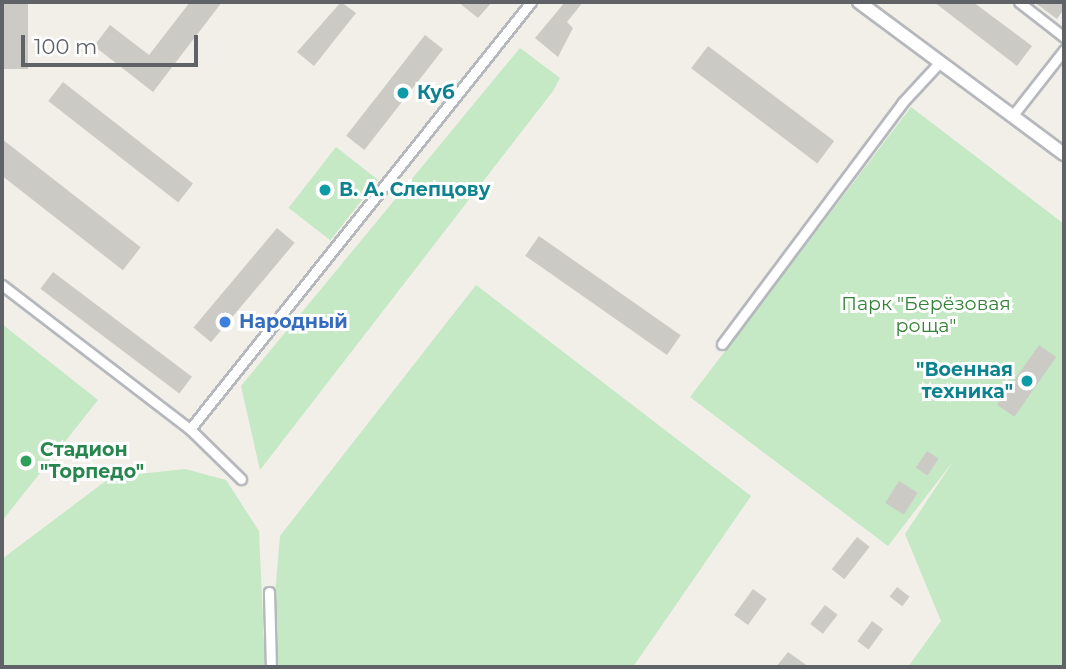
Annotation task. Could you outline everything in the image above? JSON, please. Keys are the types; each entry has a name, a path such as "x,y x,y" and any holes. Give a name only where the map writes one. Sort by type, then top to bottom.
{"main road":[{"path":"859,2 1064,154"}],"street":[{"path":"190,429 531,2"},
{"path":"1019,2 1064,37"},
{"path":"1013,115 1064,50"},
{"path":"722,344 902,103 940,62"},
{"path":"2,285 190,429 242,479"},
{"path":"269,592 271,667"}],"green space":[{"path":"520,48 560,78 553,91 260,470 241,386"},
{"name":"Парк \"Берёзовая роща\"","path":"911,107 1064,224 1064,667 908,667 941,621 905,534 954,460 888,546 690,397"},
{"path":"336,147 378,180 330,240 289,208"},
{"path":"476,285 751,496 633,667 277,667 275,596 280,536"},
{"name":"Стадион \"Торпедо\"","path":"2,324 98,400 2,521"},
{"path":"185,469 226,480 259,531 265,667 2,667 2,559 111,477"}],"building":[{"path":"4,2 28,2 28,69 4,69"},
{"path":"190,2 222,2 153,92 94,46 110,25 149,55"},
{"path":"341,2 356,13 314,66 297,52"},
{"path":"458,2 492,2 478,18"},
{"path":"565,2 583,2 567,22 573,28 558,57 535,38"},
{"path":"934,2 973,2 1032,46 1017,66"},
{"path":"1034,2 1064,2 1064,9 1057,19"},
{"path":"425,35 443,49 364,150 346,136"},
{"path":"708,46 834,141 817,163 691,68"},
{"path":"63,82 193,184 178,202 48,101"},
{"path":"2,139 141,247 123,270 2,176"},
{"path":"277,228 295,243 211,342 193,328"},
{"path":"539,236 681,335 667,355 525,256"},
{"path":"53,272 192,377 179,393 40,289"},
{"name":"\"Военная техника\"","path":"1039,345 1056,357 1014,417 997,405"},
{"path":"927,451 939,459 927,475 916,468"},
{"path":"899,481 918,493 904,515 885,503"},
{"path":"857,537 870,547 844,579 832,569"},
{"path":"897,587 910,597 902,606 890,596"},
{"path":"753,589 767,599 748,625 734,615"},
{"path":"825,605 838,615 823,634 810,624"},
{"path":"872,621 883,629 869,649 857,641"},
{"path":"788,652 809,667 776,667"}],"place":[{"name":"Куб","path":"403,93"},
{"name":"В. А. Слепцову","path":"325,190"},
{"name":"Народный","path":"225,322"},
{"name":"\"Военная техника\"","path":"1027,381"},
{"name":"Стадион \"Торпедо\"","path":"26,461"}]}
